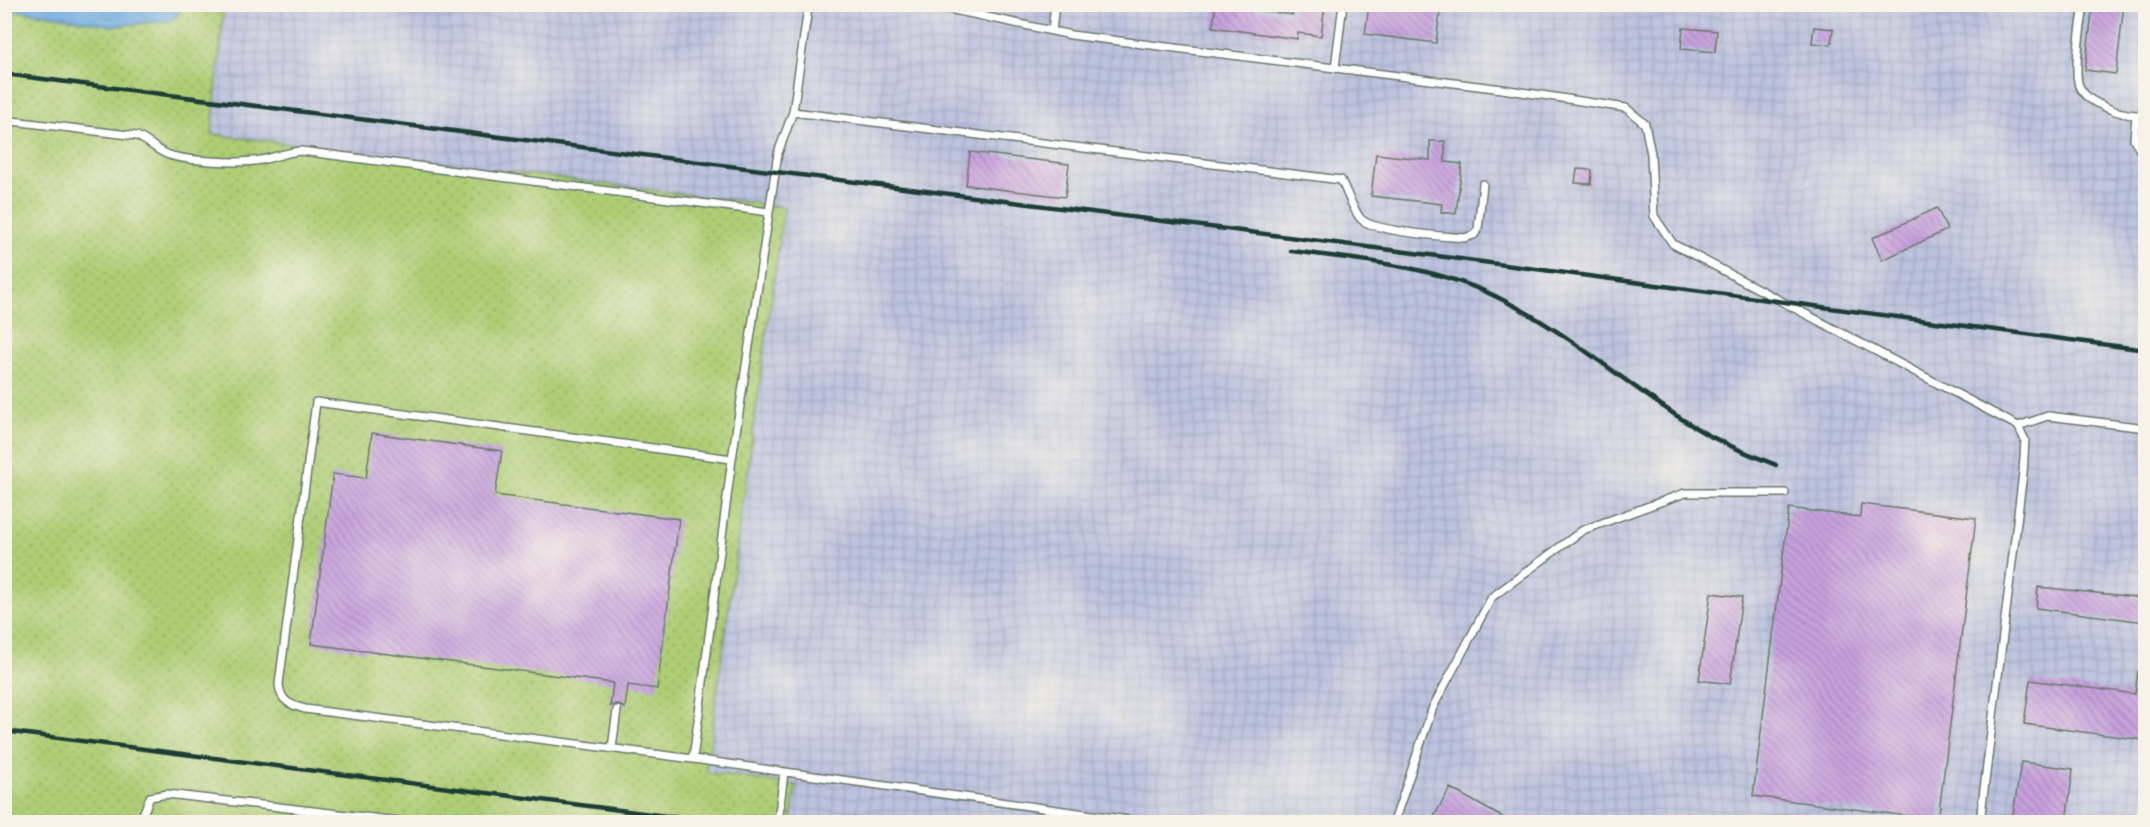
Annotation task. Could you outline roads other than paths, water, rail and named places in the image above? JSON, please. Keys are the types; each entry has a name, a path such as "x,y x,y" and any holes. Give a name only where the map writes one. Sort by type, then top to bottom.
{"lane":[{"path":"693,759 732,459 778,153 793,112 808,8 813,4"},
{"path":"926,4 1083,37 1502,89 1626,108 1645,124 1651,154 1654,216 1673,244 2018,426 2025,440 2023,473 1980,822"},
{"path":"1052,31 1055,4"},
{"path":"1335,68 1343,4"},
{"path":"2084,4 2077,68 2078,86 2089,100 2116,112 2136,116 2145,114"},
{"path":"793,112 1341,180 1360,219 1367,224 1382,229 1464,238 1474,235 1479,229 1483,184"},
{"path":"2136,116 2134,139 2142,154 2145,155"},
{"path":"4,120 137,136 149,141 162,152 182,157 240,162 301,151 770,212"},
{"path":"732,459 316,402 279,693 283,700 305,709 612,748 1144,822"},
{"path":"2018,426 2048,416 2145,428"},
{"path":"1394,822 1433,707 1492,597 1583,530 1685,493 1785,493"},
{"path":"612,748 617,710"},
{"path":"778,822 784,772"},
{"path":"142,822 150,797 167,794 407,822"}],"water":[{"path":"5,4 183,5 177,16 169,21 112,26 5,9"}],"railway":[{"path":"4,74 1430,255 2146,350"},
{"path":"1291,251 1426,272 1452,279 1503,300 1555,330 1701,431 1776,465"},
{"path":"4,731 713,822"}]}
